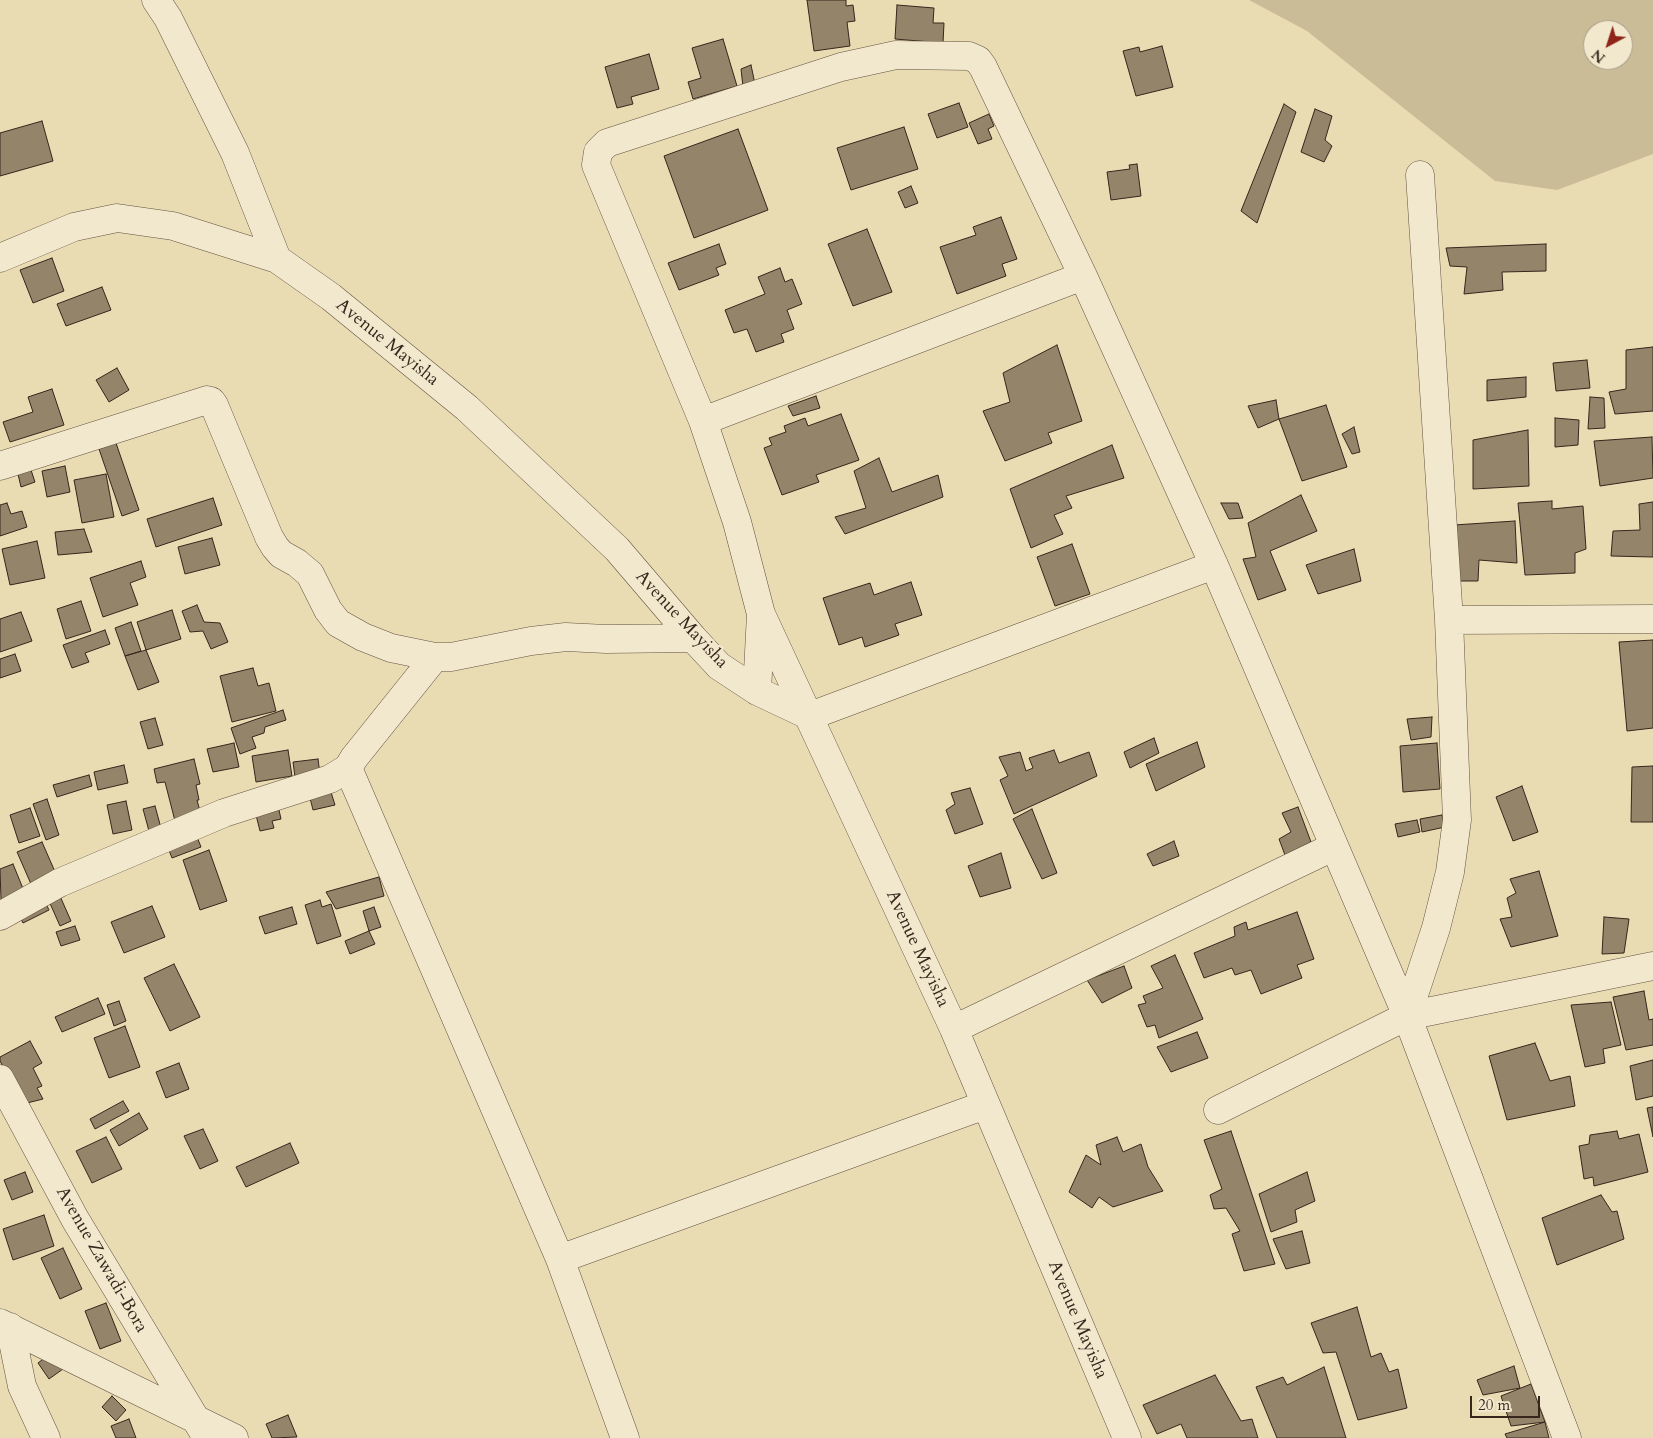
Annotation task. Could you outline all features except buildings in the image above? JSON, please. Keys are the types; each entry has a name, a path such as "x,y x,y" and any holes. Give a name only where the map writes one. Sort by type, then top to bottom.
{"street":[{"path":"156,0 168,18 235,153 277,258"},
{"path":"1214,565 810,716 762,614 737,522 703,421 596,165 598,152 607,143 841,67 896,55 974,58 983,66 1084,276 1214,565 1333,847 1407,1016 1567,1438"},
{"path":"1407,1016 1436,928 1450,872 1457,820 1449,620 1420,175"},
{"name":"Avenue Mayisha","path":"0,258 74,227 117,218 173,226 277,258 331,297 467,408 616,549 693,638 720,666 757,691 810,716 954,1029 1127,1438"},
{"path":"703,421 1084,276"},
{"path":"0,466 204,400 211,401 269,537 281,554 297,563 310,574 328,610 338,623 349,630 378,644 435,657 566,637 606,639 693,638"},
{"path":"757,691 762,614"},
{"path":"1449,620 1653,619"},
{"path":"0,916 68,879 224,814 330,779 348,768 435,657"},
{"path":"348,768 560,1259 625,1438"},
{"path":"954,1029 1333,847"},
{"path":"1218,1110 1407,1016 1653,966"},
{"name":"Avenue Zawadi-Bora","path":"0,1079 75,1219 201,1428"},
{"path":"560,1259 985,1105"},
{"path":"5,1325 201,1428 234,1438"},
{"path":"5,1325 22,1386 46,1438"}],"shaded area":[{"path":"1249,0 1653,0 1653,154 1557,190 1495,181 1307,31"}]}
